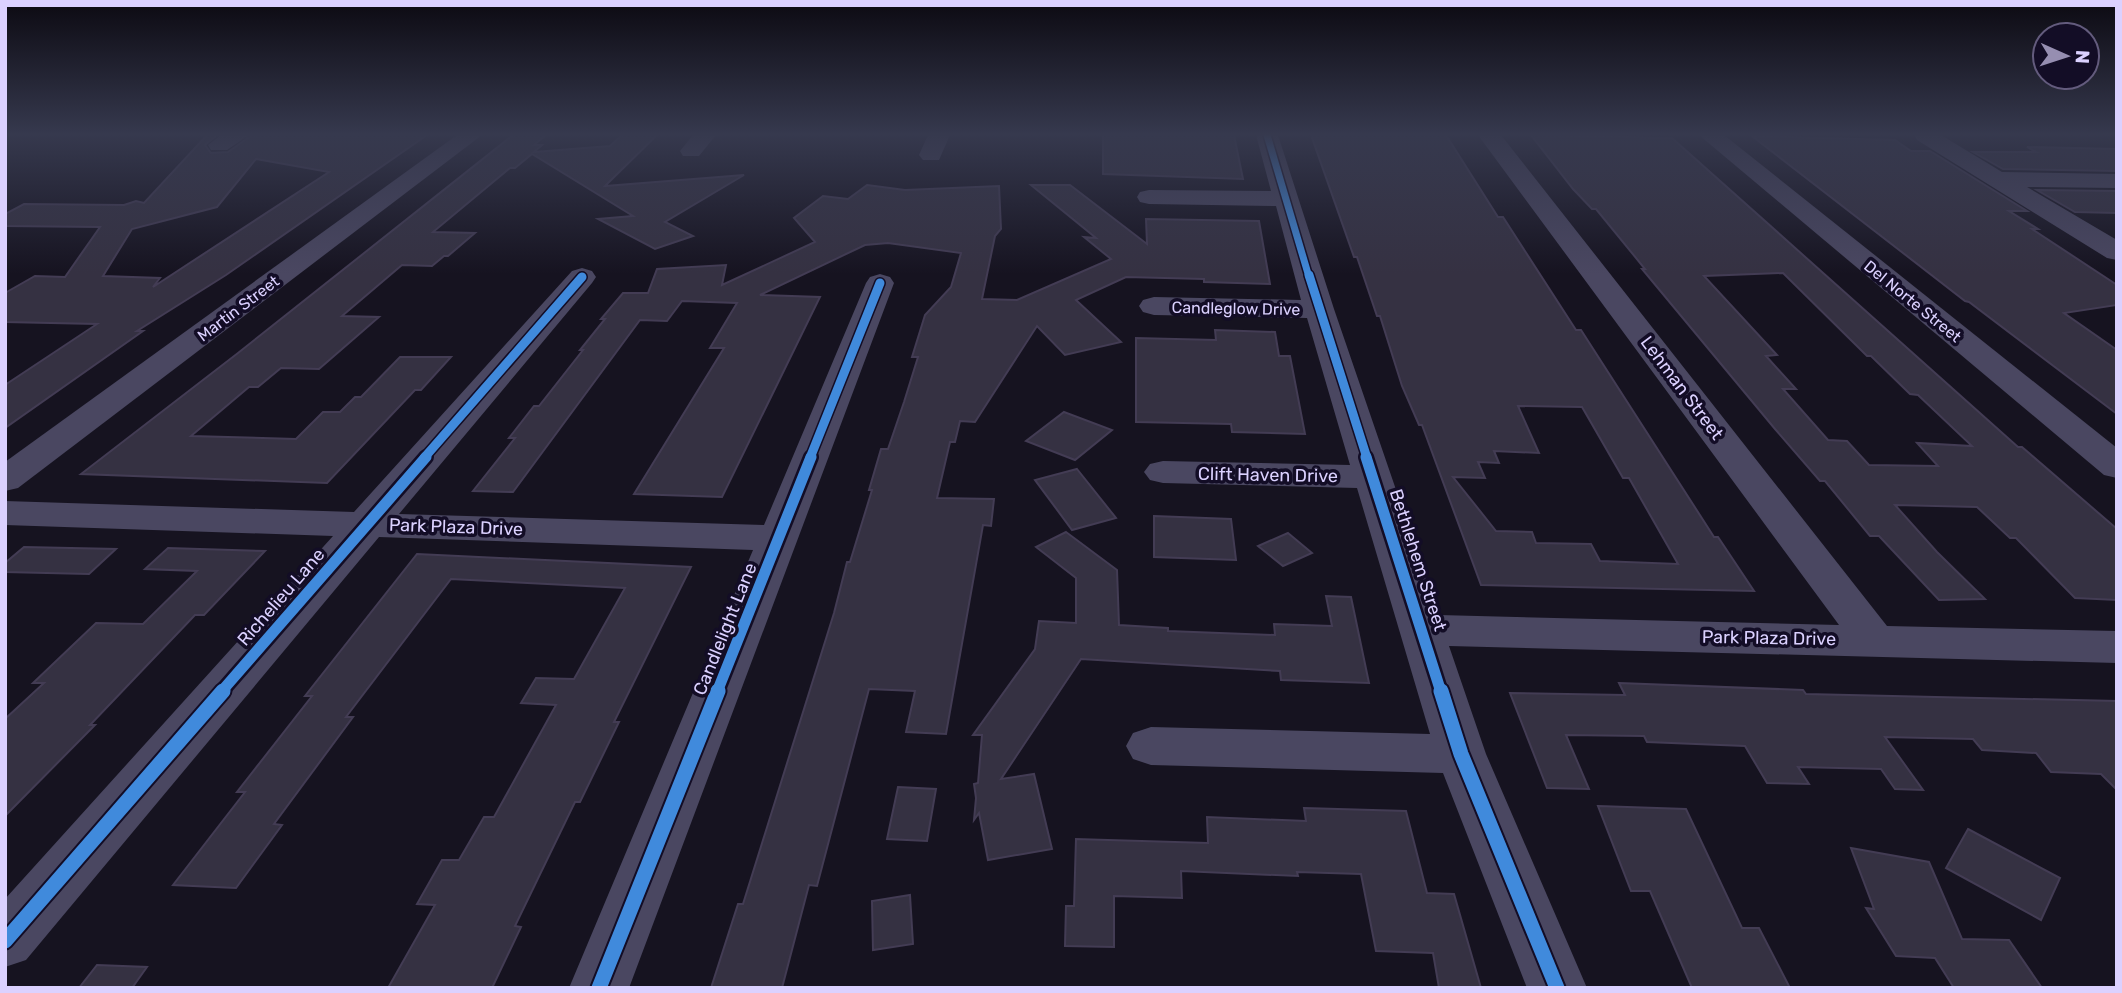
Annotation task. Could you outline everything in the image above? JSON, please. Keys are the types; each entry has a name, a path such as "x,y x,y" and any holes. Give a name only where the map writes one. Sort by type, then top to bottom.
{"street":[{"name":"Martin Street","path":"5,480 408,181"},
{"name":"Bethlehem Street","path":"1281,181 1461,754 1557,988"},
{"name":"Lehman Street","path":"1524,181 1874,640"},
{"name":"Del Norte Street","path":"1767,181 2117,467"},
{"path":"2001,181 2117,252"},
{"path":"1149,197 1286,199"},
{"name":"Richelieu Lane","path":"5,941 582,277"},
{"name":"Candlelight Lane","path":"599,988 880,282"},
{"name":"Candleglow Drive","path":"1154,306 1319,309"},
{"name":"Clift Haven Drive","path":"1163,472 1373,477"},
{"name":"Park Plaza Drive","path":"5,513 780,538"},
{"name":"Park Plaza Drive","path":"1422,630 2117,647"},
{"path":"1151,746 1461,754"}],"building":[{"path":"164,181 238,181 217,207 132,229 103,276 160,278 153,287 315,181 360,181 226,275 137,331 143,331 5,428 5,385 97,324 5,322 5,293 35,276 65,277 100,227 5,226 5,214 24,204 124,205 136,201 144,203"},
{"path":"455,181 494,181 433,232 475,233 432,266 402,265 342,316 379,317 319,369 281,368 258,387 249,387 191,436 296,439 323,412 340,412 355,397 361,397 400,357 451,357 421,390 415,390 327,483 81,474"},
{"path":"577,181 610,181 605,186 664,181 733,181 665,222 693,236 655,249 598,219 633,216"},
{"path":"1327,181 1475,181 1498,217 1503,217 1576,330 1581,330 1714,537 1718,537 1754,591 1481,585 1422,425 1419,425 1402,386 1380,316 1377,316 1357,257 1354,257","holes":["1518,406 1582,407 1623,478 1629,478 1678,564 1600,561 1591,544 1536,543 1532,532 1496,531 1453,477 1485,478 1478,462 1499,463 1494,451 1539,453"]},
{"path":"1567,181 1721,181 2018,447 2022,447 2117,529 2117,600 2075,598 2016,538 2010,538 1977,507 1895,505 1937,552 1985,599 1939,600 1879,536 1870,536 1825,481 1820,481 1642,269 1645,269 1596,209 1592,209","holes":["1783,273 1867,356 1871,356 1910,394 1918,395 1972,446 1917,443 1938,466 1869,465 1847,441 1828,440 1783,389 1796,389 1766,356 1777,355 1704,276"]},
{"path":"1811,181 1979,181 2027,211 2009,211 2117,285 2117,305 2064,313 2117,350 2117,414"},
{"path":"867,185 905,190 999,186 1001,229 995,236 982,299 1017,300 1111,259 1084,237 1096,238 1031,185 1070,185 1147,244 1146,219 1259,221 1270,284 1126,277 1076,300 1121,342 1065,355 1037,326 975,422 960,421 955,442 950,442 937,498 994,499 991,526 983,525 946,734 906,732 915,691 869,689 817,886 809,885 782,988 711,988 738,904 743,904 834,613 847,562 850,562 872,490 869,490 881,449 888,449 904,402 918,357 912,357 925,315 951,287 961,253 888,243 865,245 760,295 820,297 722,497 634,494 724,348 710,348 737,303 682,301 667,321 640,320 513,492 473,491 515,438 509,438 534,406 539,406 605,319 601,319 623,293 648,293 657,269 726,265 722,285 815,242 794,218 823,196 848,199"},
{"path":"2037,190 2117,191 2117,213 2075,212"},
{"path":"1215,330 1275,332 1279,356 1290,356 1305,434 1232,432 1231,424 1136,422 1136,338 1216,340"},
{"path":"1064,412 1112,430 1075,460 1026,441"},
{"path":"1077,469 1116,518 1072,530 1035,480"},
{"path":"1154,516 1231,519 1236,560 1154,557"},
{"path":"1066,532 1117,570 1119,625 1168,628 1168,631 1275,635 1274,624 1332,626 1326,596 1351,597 1369,683 1281,680 1280,671 1081,659 1001,779 1034,774 1052,849 988,860 979,813 974,820 974,784 978,783 982,735 973,735 1035,649 1039,621 1076,623 1076,578 1036,547"},
{"path":"1288,533 1312,553 1283,566 1258,546"},
{"path":"24,547 116,549 89,574 5,572 5,563"},
{"path":"168,548 265,551 204,615 195,615 90,725 95,725 5,816 5,719 44,683 33,683 96,623 143,624 197,571 145,569"},
{"path":"417,554 691,567 614,722 619,722 580,802 575,802 515,926 521,927 492,988 388,988 435,905 417,904 442,860 459,860 484,817 494,817 556,705 521,703 536,678 574,679 625,588 451,579 346,717 353,717 274,824 282,825 236,888 173,885 245,792 237,792 312,696 305,696"},
{"path":"1619,683 1803,690 1806,694 2117,701 2117,790 2101,774 2051,772 2036,753 1982,750 1973,739 1885,737 1923,790 1895,789 1881,769 1798,767 1809,784 1767,783 1745,746 1647,742 1644,736 1566,735 1589,789 1547,788 1510,693 1625,695"},
{"path":"898,787 936,789 927,841 887,839"},
{"path":"1598,806 1686,809 1742,928 1759,928 1790,988 1692,988 1650,891 1631,891"},
{"path":"1304,808 1406,811 1427,893 1454,894 1481,988 1439,988 1433,953 1376,951 1361,874 1297,872 1298,876 1181,871 1182,898 1114,896 1114,947 1065,946 1066,906 1074,906 1076,839 1208,843 1207,817 1306,821"},
{"path":"1968,829 2060,878 2041,920 1946,868"},
{"path":"1851,848 1929,862 1962,939 2009,940 2042,988 1954,988 1935,958 1896,956 1866,908 1874,909"},
{"path":"910,895 913,944 873,950 872,901"},
{"path":"97,965 147,967 132,988 79,988"}],"cycle path":[{"path":"1281,181 1461,754 1557,988"},
{"path":"5,941 582,277"},
{"path":"599,988 880,283"}]}
